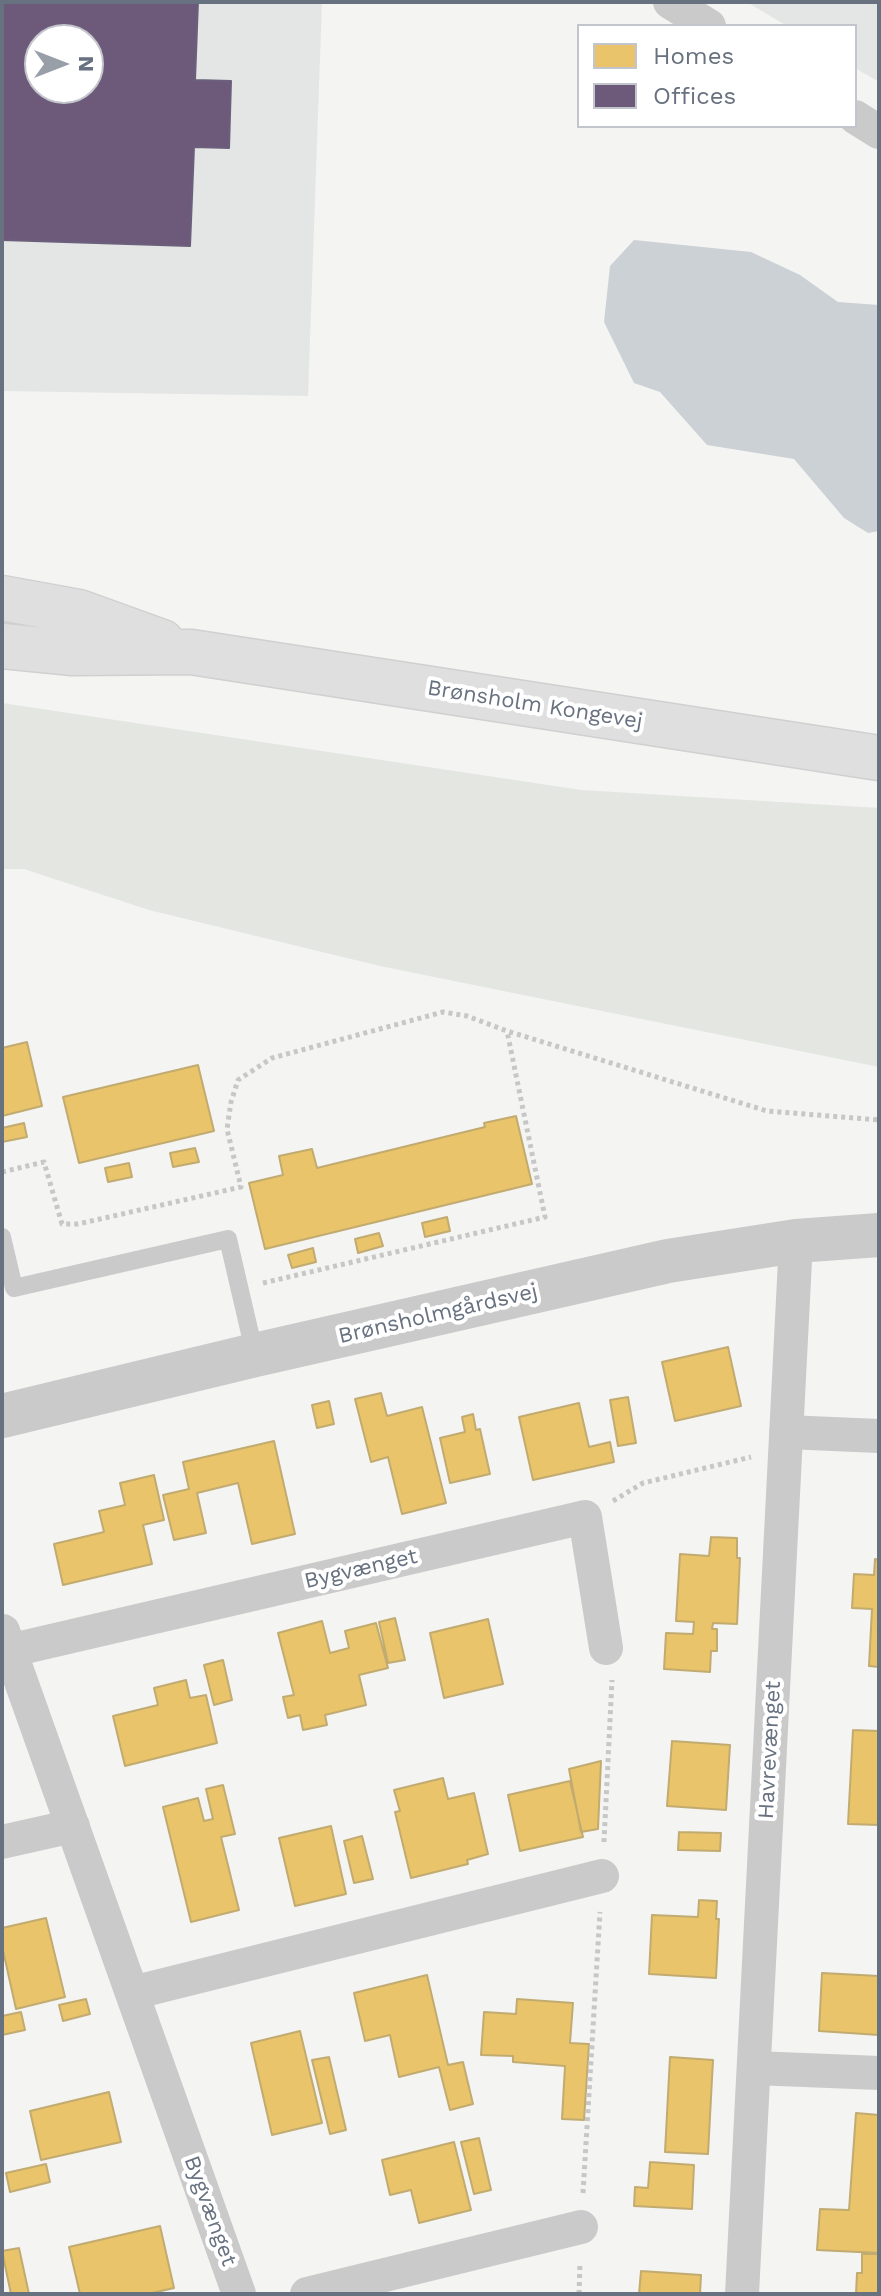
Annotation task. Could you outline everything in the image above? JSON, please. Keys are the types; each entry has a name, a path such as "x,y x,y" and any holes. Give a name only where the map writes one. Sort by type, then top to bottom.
{"main road":[{"name":"Brønsholm Kongevej","path":"2,598 79,612 191,652"},
{"name":"Brønsholm Kongevej","path":"2,646 73,653 191,652 879,758"}],"street":[{"path":"670,2 706,24"},
{"path":"857,118 879,132"},
{"name":"Brønsholmgårdsvej","path":"2,1416 668,1261 796,1241 879,1235"},
{"name":"Havrevænget","path":"742,2294 796,1241"},
{"path":"786,1440 879,1436"},
{"path":"585,1517 606,1648"},
{"name":"Bygvænget","path":"239,2294 5,1640 585,1517"},
{"path":"2,1842 73,1826"},
{"path":"132,1993 602,1876"},
{"path":"754,2068 879,2073"},
{"path":"307,2294 581,2227"}],"lane":[{"path":"2,1237 14,1288 228,1239 255,1355"}],"path":[{"path":"2,1172 44,1162 62,1224 78,1224 241,1187 227,1129 238,1080 272,1058 443,1012 467,1016 767,1111 879,1120"},
{"path":"240,1288 545,1217 507,1031"},
{"path":"585,1517 643,1483 786,1440"},
{"path":"579,2294 613,1669 606,1648"}],"shaded area":[{"path":"2,2 322,2 308,396 2,391"},
{"path":"747,2 879,2 879,82 857,69 857,24 784,24"},
{"path":"634,240 751,252 800,275 838,302 879,305 879,531 868,533 844,518 794,459 707,445 660,392 634,383 604,322 610,266"},
{"path":"2,703 581,790 879,808 879,1067 380,966 149,910 24,869 2,869"}],"building: Homes":[{"path":"27,1042 42,1106 2,1116 2,1048"},
{"path":"198,1065 214,1131 79,1163 63,1097"},
{"path":"516,1116 532,1184 265,1249 249,1183 283,1175 279,1156 312,1149 317,1168 485,1127 484,1123"},
{"path":"24,1123 27,1137 2,1142 2,1128"},
{"path":"195,1148 199,1162 173,1167 170,1153"},
{"path":"129,1163 132,1177 108,1182 105,1168"},
{"path":"447,1217 450,1231 425,1237 422,1223"},
{"path":"379,1233 383,1246 358,1253 355,1239"},
{"path":"313,1248 316,1262 292,1268 288,1255"},
{"path":"728,1347 741,1406 675,1421 662,1362"},
{"path":"381,1393 387,1416 422,1407 446,1503 402,1514 388,1457 371,1462 355,1399"},
{"path":"628,1397 636,1443 618,1446 610,1400"},
{"path":"329,1401 334,1424 317,1428 312,1405"},
{"path":"579,1403 589,1447 610,1442 614,1462 533,1480 519,1417"},
{"path":"473,1414 476,1430 480,1429 490,1474 450,1483 440,1438 465,1432 462,1417"},
{"path":"274,1441 295,1534 252,1544 238,1483 197,1493 206,1533 174,1540 163,1495 189,1489 183,1462"},
{"path":"154,1475 164,1520 143,1525 152,1564 63,1585 54,1544 104,1532 99,1511 125,1505 120,1483"},
{"path":"711,1537 737,1538 737,1558 740,1558 737,1624 713,1623 712,1629 717,1629 717,1651 711,1651 710,1672 664,1669 666,1633 693,1634 694,1622 676,1621 680,1554 709,1556"},
{"path":"875,1559 879,1560 879,1667 869,1666 872,1609 852,1608 854,1574 874,1575"},
{"path":"395,1618 405,1660 388,1663 379,1622"},
{"path":"488,1619 503,1684 444,1698 430,1633"},
{"path":"322,1621 330,1653 349,1648 345,1631 376,1623 388,1668 359,1675 366,1705 325,1715 327,1725 303,1730 300,1715 288,1718 283,1697 294,1695 278,1633"},
{"path":"223,1660 232,1700 214,1705 204,1665"},
{"path":"186,1680 190,1698 206,1695 217,1743 125,1766 113,1716 158,1705 154,1688"},
{"path":"853,1730 879,1731 879,1825 848,1824"},
{"path":"672,1741 730,1745 726,1810 667,1806"},
{"path":"601,1761 598,1829 581,1832 569,1769"},
{"path":"443,1778 448,1799 474,1793 488,1854 467,1860 468,1864 411,1878 395,1812 400,1811 394,1790"},
{"path":"570,1781 583,1837 520,1851 508,1795"},
{"path":"223,1785 235,1834 221,1837 239,1910 191,1922 163,1807 198,1798 204,1821 213,1819 206,1789"},
{"path":"331,1826 346,1894 295,1906 279,1838"},
{"path":"679,1832 721,1833 720,1851 678,1850"},
{"path":"362,1836 373,1879 354,1883 344,1841"},
{"path":"699,1900 717,1901 716,1978 649,1974 652,1915 698,1917"},
{"path":"46,1918 65,1997 16,2009 2,1946 2,1928"},
{"path":"822,1973 879,1976 879,2035 819,2031"},
{"path":"427,1975 448,2065 463,2062 473,2104 450,2110 439,2067 399,2077 390,2035 365,2041 354,1993"},
{"path":"86,1999 90,2014 63,2021 59,2005"},
{"path":"517,1999 573,2003 570,2043 589,2044 584,2120 562,2119 565,2066 513,2062 513,2056 481,2055 484,2012 516,2014"},
{"path":"21,2012 25,2030 2,2035 2,2016"},
{"path":"300,2031 322,2123 272,2135 251,2043"},
{"path":"329,2057 346,2130 330,2134 312,2060"},
{"path":"670,2057 713,2060 708,2154 665,2152"},
{"path":"109,2092 121,2142 41,2160 30,2111"},
{"path":"856,2113 879,2115 879,2253 817,2250 820,2209 849,2210"},
{"path":"479,2138 491,2190 474,2194 461,2142"},
{"path":"454,2142 471,2210 419,2223 411,2190 390,2195 382,2160"},
{"path":"650,2162 694,2165 692,2209 634,2206 635,2187 648,2188"},
{"path":"46,2164 50,2182 10,2192 6,2173"},
{"path":"160,2226 174,2288 148,2294 80,2294 69,2247"},
{"path":"19,2248 29,2294 11,2294 2,2251"},
{"path":"862,2254 879,2254 879,2294 856,2294 857,2273 862,2273"},
{"path":"641,2271 701,2275 700,2294 639,2294"}],"building: Offices":[{"path":"2,2 198,2 195,80 231,81 229,148 194,147 190,246 2,240"}]}
